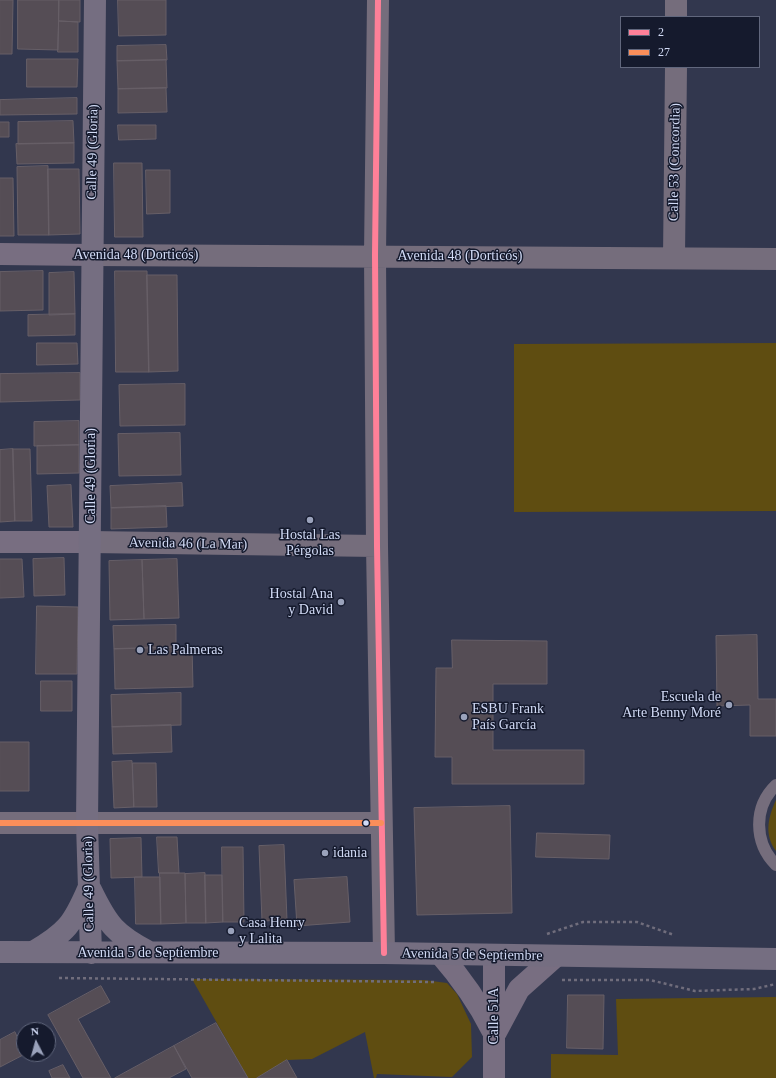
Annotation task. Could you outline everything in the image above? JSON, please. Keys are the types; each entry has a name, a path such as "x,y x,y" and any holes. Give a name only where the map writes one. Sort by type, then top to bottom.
{"main road":[{"name":"Calle 49 (Gloria)","path":"91,953 88,824 95,0"},
{"name":"Avenida 48 (Dorticós)","path":"0,254 92,254"},
{"name":"Avenida 46 (La Mar)","path":"0,542 90,542"},
{"path":"33,952 55,940 71,923 89,886"},
{"path":"89,886 102,913 113,927 125,939 150,953"},
{"name":"Avenida 5 de Septiembre","path":"0,952 384,953 776,959"},
{"path":"440,954 480,1006 494,1035"},
{"name":"Calle 51A","path":"494,955 494,1078"},
{"path":"494,1035 519,989 556,956"}],"street":[{"path":"378,0 375,255 377,546 384,953"},
{"path":"676,0 676,16"},
{"name":"Calle 53 (Concordia)","path":"674,257 676,68"},
{"name":"Avenida 48 (Dorticós)","path":"92,254 674,257 776,259"},
{"name":"Avenida 46 (La Mar)","path":"90,542 377,546"},
{"path":"0,824 381,823"}],"lane":[{"path":"776,785 770,790 762,806 758,823 760,840 768,857 776,865"}],"path":[{"path":"540,936 583,922 636,922 675,936"},
{"path":"59,978 463,982"},
{"path":"526,983 563,980 650,980 695,991 754,989 776,984"}],"shaded area":[{"path":"776,343 776,511 514,512 514,344"},
{"path":"776,800 776,851 770,839 768,826"},
{"path":"192,979 424,980 447,983 457,994 471,1024 472,1057 452,1077 377,1074 376,1078 374,1078 365,1032 312,1059 287,1060 257,1078 248,1078"},
{"path":"776,997 776,1078 551,1078 551,1054 618,1055 616,999"}],"building":[{"path":"0,0 13,0 12,54 0,54"},
{"path":"18,0 59,0 58,50 18,49"},
{"path":"59,0 80,0 80,22 59,21"},
{"path":"118,0 166,0 166,35 119,36"},
{"path":"59,21 78,22 78,52 58,52"},
{"path":"166,45 167,60 117,61 117,46"},
{"path":"27,59 78,59 77,87 27,87"},
{"path":"166,60 167,88 118,89 117,61"},
{"path":"166,88 167,112 118,113 118,89"},
{"path":"77,98 77,114 0,115 0,100"},
{"path":"73,121 74,143 18,144 18,122"},
{"path":"0,122 9,122 9,137 0,137"},
{"path":"118,125 156,125 156,139 119,140"},
{"path":"74,143 74,163 17,164 16,144"},
{"path":"114,163 142,163 143,237 115,237"},
{"path":"48,166 49,235 18,235 17,167"},
{"path":"48,169 79,169 80,234 49,235"},
{"path":"146,170 170,170 170,213 147,214"},
{"path":"0,178 13,178 14,236 0,236"},
{"path":"43,271 43,310 0,311 0,272"},
{"path":"115,271 147,271 149,372 116,372"},
{"path":"74,272 75,314 49,315 49,273"},
{"path":"147,275 177,275 178,371 149,372"},
{"path":"75,314 75,335 28,336 28,315"},
{"path":"37,343 77,343 78,364 37,365"},
{"path":"80,373 80,400 0,402 0,374"},
{"path":"185,384 185,425 120,426 119,385"},
{"path":"79,421 79,445 34,446 34,422"},
{"path":"180,433 181,475 119,476 118,434"},
{"path":"79,445 79,473 37,474 37,446"},
{"path":"13,449 15,521 0,522 0,450"},
{"path":"13,449 30,449 32,521 15,521"},
{"path":"182,483 183,506 111,508 110,486"},
{"path":"71,485 73,527 49,527 47,486"},
{"path":"166,506 167,527 111,529 111,508"},
{"path":"64,558 65,595 34,596 33,559"},
{"path":"0,559 22,559 24,597 0,598"},
{"path":"177,559 179,618 144,619 142,560"},
{"path":"142,560 144,619 110,620 109,561"},
{"path":"37,606 78,607 77,674 36,674"},
{"path":"176,625 176,647 114,649 113,626"},
{"path":"757,635 758,699 776,699 776,736 750,736 750,705 717,706 716,636"},
{"name":"ESBU Frank País García","path":"452,640 547,641 547,684 493,684 493,750 584,750 584,784 452,784 452,757 435,757 436,668 452,668"},
{"path":"192,647 193,687 115,689 114,649"},
{"path":"41,681 72,681 72,711 41,711"},
{"path":"181,693 181,725 112,727 111,695"},
{"path":"171,725 172,752 113,754 112,727"},
{"path":"0,742 29,742 29,791 0,791"},
{"path":"132,761 134,807 114,808 112,762"},
{"path":"133,763 156,763 157,807 134,807"},
{"path":"510,806 512,913 417,915 414,808"},
{"path":"537,833 610,835 609,859 536,857"},
{"path":"157,837 177,837 179,873 159,873"},
{"path":"141,838 142,877 111,878 110,839"},
{"path":"284,845 287,920 262,921 259,846"},
{"path":"222,847 243,847 244,922 223,922"},
{"path":"160,873 185,873 186,923 161,924"},
{"path":"205,873 206,923 186,923 185,874"},
{"path":"205,875 222,875 223,922 206,923"},
{"path":"135,877 160,877 161,924 136,924"},
{"path":"347,877 350,922 297,926 294,880"},
{"path":"101,986 110,1002 78,1019 111,1078 83,1078 56,1029 56,1022 52,1022 48,1015"},
{"path":"568,995 604,995 603,1049 567,1048"},
{"path":"216,1023 248,1078 192,1078 174,1046"},
{"path":"15,1032 16,1034 16,1059 0,1067 0,1040"},
{"path":"174,1046 186,1069 169,1078 115,1078"},
{"path":"287,1060 297,1078 257,1078"},
{"path":"63,1065 70,1078 52,1078 49,1071"}],"transit line":[{"name":"2","path":"378,0 375,255 377,546 384,953"},
{"name":"27","path":"0,823 381,823"}],"place":[{"name":"Hostal Las Pérgolas","path":"310,520"},
{"name":"Hostal Ana y David","path":"341,602"},
{"name":"Las Palmeras","path":"140,650"},
{"name":"Escuela de Arte Benny Moré","path":"729,705"},
{"name":"ESBU Frank País García","path":"464,717"},
{"name":"idania","path":"325,853"},
{"name":"Casa Henry y Lalita","path":"231,931"}]}
